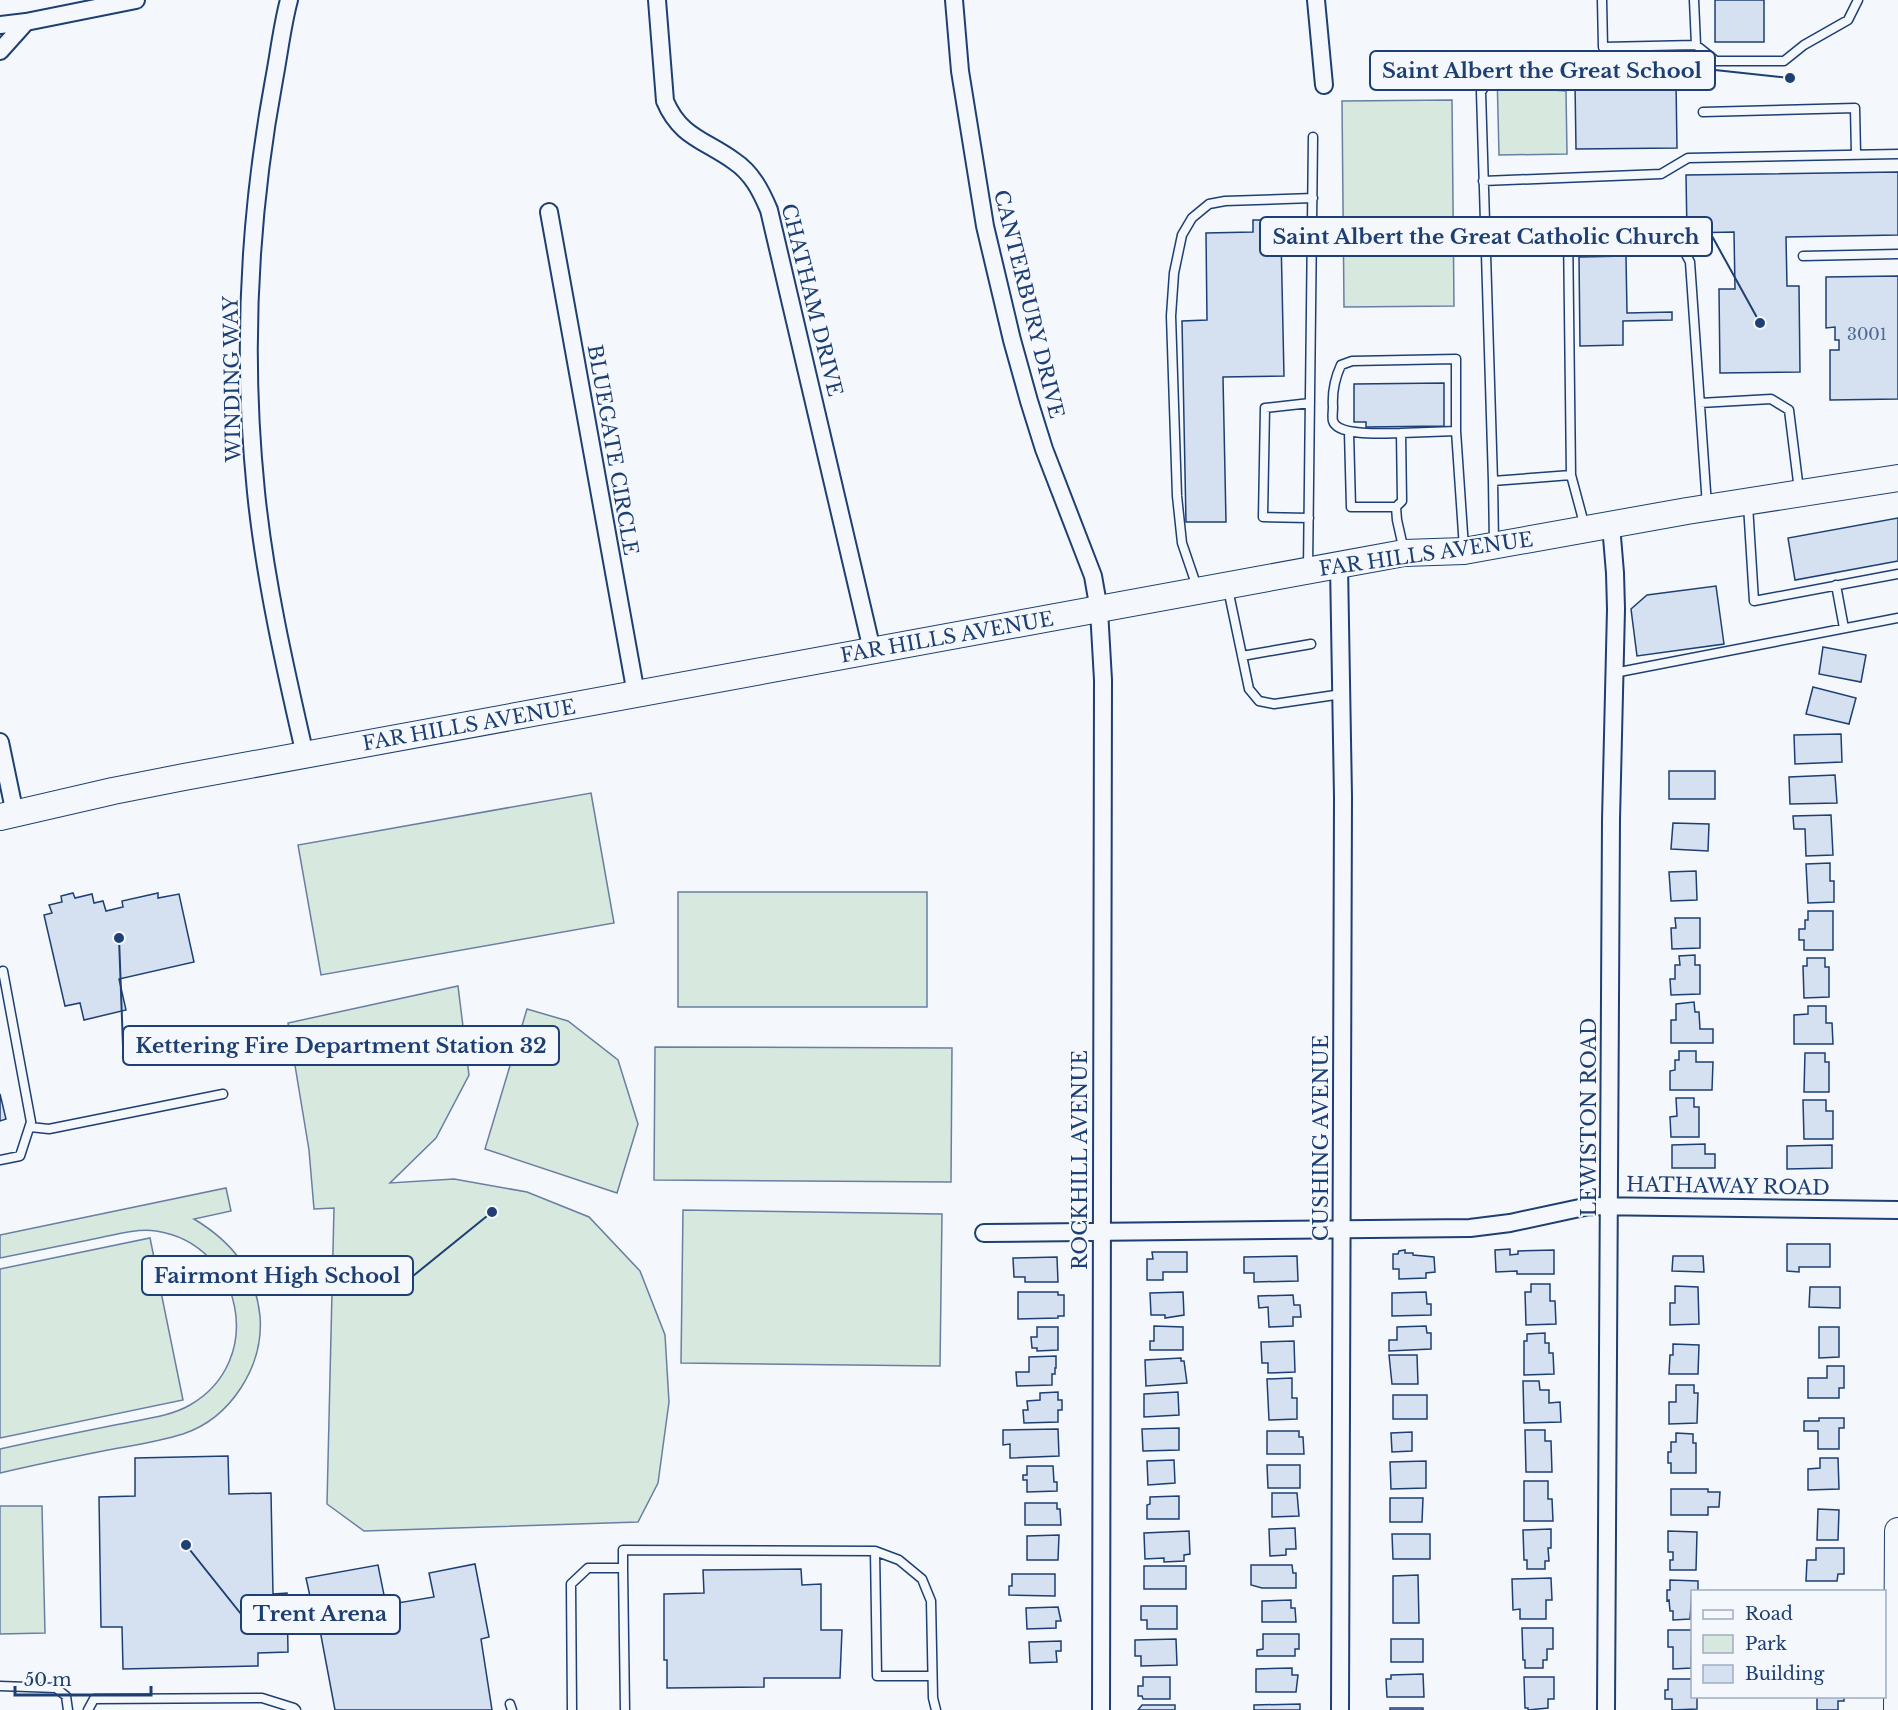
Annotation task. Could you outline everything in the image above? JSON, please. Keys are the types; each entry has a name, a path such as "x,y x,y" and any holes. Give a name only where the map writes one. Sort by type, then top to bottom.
{"main road":[{"name":"FAR HILLS AVENUE","path":"8,815 113,791 1404,553 1464,551 1707,508 1898,478"},
{"path":"1897,1710 1898,1531"}],"street":[{"path":"0,25 136,0"},
{"name":"WINDING WAY","path":"289,0 263,138 255,215 249,323 250,399 256,492 270,591 305,755"},
{"name":"CHATHAM DRIVE","path":"657,0 665,101 671,116 693,137 735,161 748,172 761,190 769,210 872,650"},
{"name":"CANTERBURY DRIVE","path":"954,0 965,105 986,226 1006,317 1044,449 1093,576 1099,610"},
{"path":"1304,0 1319,32"},
{"path":"1316,0 1324,85"},
{"path":"0,51 26,22"},
{"name":"BLUEGATE CIRCLE","path":"549,212 636,694"},
{"name":"LEWISTON ROAD","path":"1598,527 1615,573 1611,820 1606,1710"},
{"name":"CUSHING AVENUE","path":"1339,565 1342,694 1340,1710"},
{"name":"ROCKHILL AVENUE","path":"1099,610 1103,680 1101,1710"},
{"path":"0,742 8,815"},
{"name":"HATHAWAY ROAD","path":"984,1233 1470,1228 1510,1223 1589,1206 1898,1210"}],"lane":[{"path":"1602,0 1603,47 1696,45 1716,61 1784,61 1804,45 1848,20 1858,0"},
{"path":"1694,0 1696,45"},
{"path":"1494,546 1481,92 1501,61 1525,60"},
{"path":"1703,112 1854,108 1856,154"},
{"path":"1308,571 1313,137"},
{"path":"1483,180 1661,174 1688,158 1898,154"},
{"path":"1198,591 1182,543 1177,496 1171,316 1174,273 1182,235 1192,218 1209,204 1225,201 1312,198"},
{"path":"1484,229 1672,228 1690,262 1707,508"},
{"path":"1568,229 1571,475 1598,527"},
{"path":"1803,256 1898,254"},
{"path":"1456,431 1349,432 1338,428 1333,422 1332,395 1341,365 1352,361 1456,359 1456,431 1464,551"},
{"path":"1700,403 1771,399 1789,410 1800,493"},
{"path":"1309,518 1263,517 1265,408 1310,403"},
{"path":"1349,432 1351,507 1396,507 1402,501 1401,433"},
{"path":"1493,481 1571,475"},
{"path":"1748,502 1754,601 1898,574"},
{"path":"1396,507 1404,553"},
{"path":"1227,585 1249,689 1259,700 1274,704 1342,694"},
{"path":"1836,585 1844,628"},
{"path":"1614,673 1898,618"},
{"path":"1242,656 1311,644"},
{"path":"0,1160 20,1156 31,1122 3,970"},
{"path":"30,1127 49,1129 223,1094"},
{"path":"625,1710 623,1550 874,1551 899,1560 922,1579 931,1601 933,1698 936,1710"},
{"path":"874,1551 877,1676 932,1676"},
{"path":"572,1710 570,1584 588,1568 623,1568"},
{"path":"0,1686 56,1688 66,1696 69,1710"},
{"path":"88,1710 94,1699 251,1698 262,1698 296,1710"}],"green space":[{"path":"1552,71 1553,90 1566,91 1567,154 1499,155 1497,72"},
{"path":"1452,100 1454,306 1344,307 1342,101"},
{"path":"591,793 614,923 321,975 298,845"},
{"path":"678,892 927,892 927,1007 678,1007"},
{"path":"458,986 469,1075 436,1138 390,1183 454,1179 527,1192 589,1217 640,1271 665,1335 669,1402 658,1483 638,1522 364,1531 327,1504 334,1208 314,1209 309,1150 288,1023"},
{"path":"527,1009 568,1021 618,1060 638,1124 617,1193 485,1149"},
{"path":"655,1047 952,1048 951,1182 654,1180"},
{"path":"226,1188 231,1211 194,1219 220,1237 239,1259 247,1271 257,1300 260,1335 256,1353 250,1371 230,1403 216,1416 183,1434 0,1473 0,1449 156,1417 190,1405 214,1385 229,1361 236,1334 234,1306 225,1280 209,1257 186,1240 156,1231 139,1231 0,1258 0,1235"},
{"path":"683,1210 942,1214 940,1366 681,1363"},
{"path":"150,1238 183,1400 0,1438 0,1269"},
{"path":"0,1506 42,1506 45,1633 0,1634"}],"building":[{"path":"1715,0 1764,0 1764,42 1715,42"},
{"path":"1676,82 1677,148 1576,149 1575,83"},
{"path":"1898,172 1898,235 1786,237 1787,286 1799,286 1800,372 1720,373 1719,289 1735,289 1734,232 1687,233 1686,175"},
{"path":"1253,220 1269,220 1281,237 1284,376 1223,377 1226,522 1186,522 1182,321 1207,320 1206,233 1253,232"},
{"path":"1626,256 1627,313 1672,312 1672,320 1623,321 1623,345 1580,346 1579,257"},
{"path":"1898,276 1898,399 1830,400 1830,350 1839,350 1839,340 1835,340 1835,327 1826,328 1826,277"},
{"path":"1444,383 1444,426 1366,427 1366,422 1354,422 1354,384"},
{"path":"1898,518 1898,561 1795,580 1788,538"},
{"path":"1716,586 1724,644 1637,656 1631,609 1647,595"},
{"path":"1823,647 1866,655 1861,682 1819,674"},
{"path":"1813,687 1856,698 1849,724 1806,714"},
{"path":"1841,734 1842,762 1795,764 1794,735"},
{"path":"1669,771 1715,771 1715,799 1669,799"},
{"path":"1835,775 1837,803 1790,804 1789,777"},
{"path":"1831,815 1833,855 1806,856 1805,829 1794,829 1793,816"},
{"path":"1673,823 1709,824 1708,851 1671,849"},
{"path":"1830,863 1830,881 1834,881 1834,902 1808,903 1806,864"},
{"path":"1696,871 1697,900 1671,901 1669,872"},
{"path":"73,893 75,898 92,894 94,903 103,901 106,911 123,907 122,901 158,893 158,898 179,894 194,962 119,979 126,1010 84,1020 80,1003 65,1006 44,915 52,913 49,905 62,902 61,896"},
{"path":"1808,911 1833,911 1833,950 1804,950 1804,940 1799,940 1799,929 1805,929"},
{"path":"1675,918 1700,918 1700,948 1672,949 1671,928 1676,928"},
{"path":"1695,955 1695,965 1700,965 1700,994 1671,995 1670,979 1675,979 1675,965 1680,965 1679,956"},
{"path":"1807,958 1825,958 1825,967 1829,967 1829,997 1804,998 1803,966 1807,966"},
{"path":"1694,1002 1695,1012 1699,1012 1700,1029 1713,1029 1713,1043 1671,1043 1671,1020 1676,1020 1676,1004"},
{"path":"1808,1006 1826,1006 1826,1023 1832,1023 1833,1044 1794,1044 1794,1015 1808,1014"},
{"path":"1679,1051 1696,1051 1696,1062 1713,1062 1712,1090 1670,1090 1670,1071 1675,1070 1675,1060 1679,1060"},
{"path":"1805,1053 1825,1053 1825,1062 1829,1062 1829,1092 1804,1092"},
{"path":"0,1094 6,1119 0,1121"},
{"path":"1676,1098 1694,1098 1694,1107 1699,1107 1699,1137 1671,1137 1670,1117 1677,1116"},
{"path":"1803,1100 1826,1100 1826,1111 1833,1111 1833,1139 1804,1139"},
{"path":"1705,1144 1705,1154 1715,1154 1715,1168 1672,1168 1672,1145"},
{"path":"1832,1145 1832,1168 1787,1169 1787,1146"},
{"path":"1787,1244 1830,1244 1830,1267 1799,1267 1799,1272 1787,1271"},
{"path":"1510,1249 1510,1255 1518,1254 1518,1251 1554,1250 1554,1274 1496,1272 1495,1250"},
{"path":"1405,1250 1405,1253 1413,1253 1413,1255 1434,1257 1435,1272 1426,1273 1426,1278 1399,1279 1399,1269 1393,1269 1393,1254"},
{"path":"1152,1252 1187,1252 1187,1272 1163,1272 1163,1280 1147,1280 1147,1259 1153,1259"},
{"path":"1297,1256 1298,1281 1254,1282 1254,1273 1244,1273 1244,1257"},
{"path":"1673,1256 1703,1256 1704,1272 1672,1271"},
{"path":"1057,1257 1058,1282 1025,1282 1025,1277 1014,1277 1013,1258"},
{"path":"1531,1284 1550,1284 1550,1301 1555,1301 1556,1324 1526,1325 1525,1292 1531,1292"},
{"path":"1675,1286 1698,1287 1699,1324 1670,1325 1670,1303 1675,1303"},
{"path":"1810,1287 1840,1287 1840,1308 1809,1307"},
{"path":"1018,1292 1058,1292 1058,1295 1064,1295 1064,1316 1018,1319"},
{"path":"1183,1292 1184,1315 1165,1318 1165,1315 1151,1315 1150,1293"},
{"path":"1426,1292 1427,1304 1431,1304 1431,1315 1392,1316 1392,1293"},
{"path":"1293,1295 1294,1305 1300,1305 1301,1317 1293,1317 1293,1326 1269,1327 1268,1307 1259,1308 1258,1296"},
{"path":"1154,1326 1183,1327 1183,1350 1150,1350 1150,1341 1154,1341"},
{"path":"1426,1326 1427,1333 1431,1333 1431,1349 1389,1351 1389,1340 1397,1340 1397,1327"},
{"path":"1037,1327 1058,1327 1058,1350 1037,1351 1037,1348 1032,1348 1031,1337 1037,1337"},
{"path":"1819,1327 1839,1327 1839,1357 1819,1358"},
{"path":"1545,1333 1545,1343 1549,1343 1549,1353 1553,1353 1554,1374 1524,1375 1524,1341 1527,1341 1527,1334"},
{"path":"1294,1341 1295,1372 1268,1373 1268,1363 1262,1363 1261,1342"},
{"path":"1673,1344 1699,1345 1698,1374 1669,1374"},
{"path":"1389,1355 1417,1355 1418,1384 1392,1384"},
{"path":"1056,1356 1052,1385 1017,1386 1016,1372 1029,1372 1029,1357"},
{"path":"1181,1358 1181,1361 1184,1361 1187,1383 1146,1386 1145,1360"},
{"path":"1827,1366 1844,1366 1844,1388 1839,1388 1839,1398 1808,1398 1808,1378 1827,1378"},
{"path":"1292,1378 1292,1398 1297,1398 1297,1419 1269,1420 1267,1379"},
{"path":"1523,1381 1539,1381 1540,1390 1549,1390 1549,1403 1560,1402 1561,1422 1524,1423"},
{"path":"1676,1385 1694,1385 1694,1393 1698,1393 1697,1423 1669,1424 1669,1402 1676,1402"},
{"path":"1058,1392 1058,1400 1062,1400 1062,1410 1058,1410 1058,1422 1024,1423 1023,1410 1028,1410 1027,1401 1040,1400 1040,1393"},
{"path":"1178,1392 1179,1415 1144,1417 1144,1394"},
{"path":"1393,1395 1427,1395 1427,1419 1393,1419"},
{"path":"1819,1418 1844,1418 1844,1428 1839,1428 1839,1449 1818,1449 1818,1431 1804,1431 1804,1421 1819,1421"},
{"path":"1179,1428 1179,1450 1143,1451 1142,1429"},
{"path":"1058,1429 1059,1456 1010,1458 1010,1444 1003,1445 1003,1430"},
{"path":"1525,1430 1545,1430 1545,1441 1551,1441 1552,1472 1526,1472"},
{"path":"1267,1431 1299,1431 1299,1437 1303,1437 1304,1454 1267,1454"},
{"path":"1412,1432 1412,1451 1392,1452 1391,1433"},
{"path":"1676,1433 1693,1434 1693,1443 1696,1443 1696,1473 1671,1473 1668,1452 1671,1452 1671,1442 1676,1442"},
{"path":"228,1456 229,1494 271,1493 273,1594 287,1593 288,1652 258,1653 258,1666 123,1669 122,1627 101,1627 99,1497 135,1496 135,1458"},
{"path":"1820,1458 1838,1458 1839,1489 1808,1490 1808,1469 1820,1468"},
{"path":"1174,1460 1175,1483 1148,1485 1147,1461"},
{"path":"1426,1461 1426,1488 1391,1489 1390,1462"},
{"path":"1267,1465 1300,1465 1300,1488 1268,1488"},
{"path":"1027,1466 1053,1466 1057,1491 1027,1492 1027,1480 1023,1480 1023,1475 1027,1475"},
{"path":"1524,1481 1548,1481 1548,1499 1552,1499 1553,1521 1524,1521"},
{"path":"1671,1489 1708,1489 1708,1492 1720,1492 1719,1507 1708,1507 1708,1515 1671,1515"},
{"path":"1272,1493 1297,1493 1299,1516 1272,1517"},
{"path":"1179,1496 1179,1519 1147,1519 1147,1505 1150,1504 1150,1497"},
{"path":"1390,1498 1423,1498 1422,1522 1390,1522"},
{"path":"1025,1503 1057,1503 1057,1509 1060,1509 1061,1525 1025,1525"},
{"path":"1818,1509 1839,1510 1838,1540 1817,1540"},
{"path":"1295,1528 1296,1549 1286,1549 1286,1555 1270,1556 1269,1529"},
{"path":"1551,1529 1551,1548 1548,1548 1549,1561 1545,1561 1545,1569 1527,1569 1527,1560 1524,1560 1523,1530"},
{"path":"1189,1531 1190,1554 1184,1555 1184,1561 1164,1562 1164,1558 1145,1559 1144,1533"},
{"path":"1668,1531 1697,1532 1696,1570 1670,1570 1673,1552 1668,1552"},
{"path":"1392,1534 1430,1534 1430,1559 1393,1559"},
{"path":"1059,1535 1058,1560 1027,1560 1027,1536"},
{"path":"1816,1548 1844,1548 1844,1574 1838,1574 1837,1581 1806,1581 1807,1560 1816,1560"},
{"path":"475,1564 489,1637 481,1639 492,1710 335,1710 316,1609 313,1610 306,1578 378,1565 386,1605 434,1597 429,1573"},
{"path":"1251,1565 1292,1565 1293,1573 1296,1573 1296,1588 1262,1588 1251,1585"},
{"path":"1144,1566 1186,1566 1186,1589 1144,1589"},
{"path":"801,1569 802,1585 821,1584 821,1630 842,1630 840,1678 764,1678 764,1687 667,1688 667,1660 664,1660 664,1594 704,1593 703,1570"},
{"path":"1012,1574 1055,1574 1055,1596 1009,1595"},
{"path":"1418,1575 1419,1623 1393,1623 1393,1576"},
{"path":"1551,1578 1552,1600 1546,1600 1546,1619 1520,1619 1520,1609 1513,1610 1512,1579"},
{"path":"1670,1580 1698,1581 1698,1590 1691,1590 1690,1619 1673,1620 1673,1611 1670,1611 1669,1600 1667,1601 1667,1590 1670,1590"},
{"path":"1291,1600 1291,1608 1295,1608 1296,1622 1262,1622 1262,1601"},
{"path":"1141,1606 1177,1606 1177,1629 1147,1629 1147,1620 1141,1620"},
{"path":"1058,1607 1061,1621 1056,1621 1056,1628 1027,1629 1026,1608"},
{"path":"1522,1628 1553,1628 1553,1649 1547,1649 1547,1660 1543,1660 1543,1668 1525,1668"},
{"path":"1668,1630 1691,1630 1691,1668 1673,1669 1673,1647 1668,1647"},
{"path":"1263,1634 1299,1634 1299,1649 1295,1649 1295,1656 1257,1656 1257,1650 1263,1649"},
{"path":"1176,1639 1177,1665 1141,1666 1141,1656 1135,1656 1135,1640"},
{"path":"1391,1639 1423,1639 1423,1662 1391,1662"},
{"path":"1061,1641 1061,1651 1056,1651 1057,1662 1030,1663 1029,1642"},
{"path":"1292,1668 1292,1675 1298,1675 1296,1692 1256,1692 1256,1669"},
{"path":"1423,1674 1424,1697 1387,1697 1386,1679 1391,1679 1391,1675"},
{"path":"1143,1677 1170,1677 1170,1699 1143,1699 1142,1696 1138,1696 1138,1686 1143,1686"},
{"path":"1524,1677 1554,1677 1554,1699 1548,1699 1548,1708 1528,1710 1525,1708"},
{"path":"1668,1679 1691,1679 1691,1698 1697,1698 1697,1709 1672,1710 1672,1699 1665,1699 1665,1690 1668,1690"},
{"path":"1817,1698 1844,1698 1844,1701 1838,1701 1838,1710 1817,1710"},
{"path":"1300,1704 1300,1710 1254,1710 1254,1705"},
{"path":"1142,1705 1175,1705 1175,1710 1138,1710"},
{"path":"1390,1708 1423,1708 1423,1710 1390,1710"}],"place":[{"name":"Saint Albert the Great School","path":"1790,78"},
{"name":"Saint Albert the Great Catholic Church","path":"1760,323"},
{"name":"Kettering Fire Department Station 32","path":"119,938"},
{"name":"Fairmont High School","path":"492,1212"},
{"name":"Trent Arena","path":"186,1545"}]}
